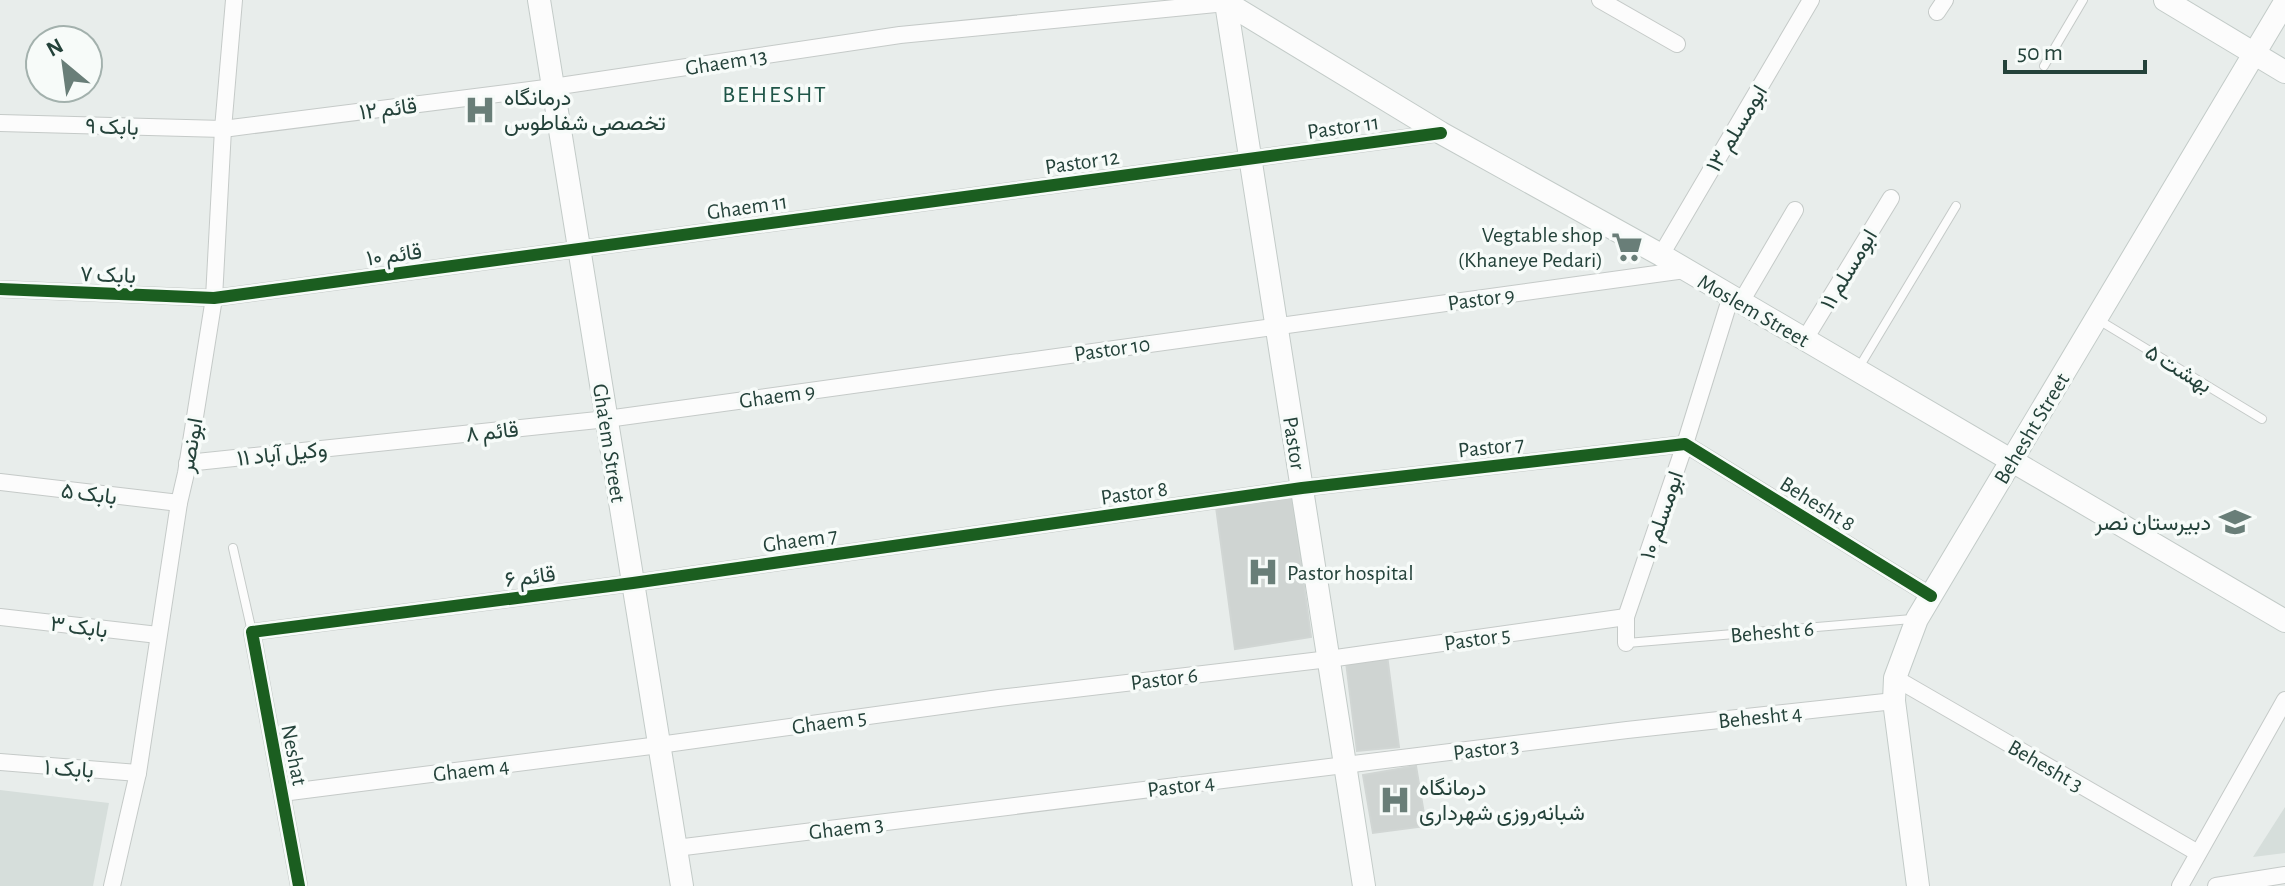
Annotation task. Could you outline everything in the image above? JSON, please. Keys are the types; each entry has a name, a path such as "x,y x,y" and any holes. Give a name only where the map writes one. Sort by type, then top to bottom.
{"street":[{"name":"ابونصر","path":"112,886 138,773 214,298 234,0"},
{"name":"Gha'em Street","path":"539,0 682,886"},
{"path":"1600,0 1677,44"},
{"name":"ابومسلم ۱۳","path":"1661,255 1811,0"},
{"path":"2165,0 2285,72"},
{"name":"Ghaem 13","path":"553,87 900,35 1225,1"},
{"name":"Moslem Street","path":"1225,1 1441,133 1661,255 2285,621"},
{"name":"Pastor","path":"1225,1 1364,886"},
{"name":"Behesht Street","path":"1918,886 1894,701 1895,678 1917,619 2285,2"},
{"name":"قائم ۱۲","path":"223,129 553,87"},
{"name":"بابک ۹","path":"0,123 223,129"},
{"name":"Pastor 11","path":"1251,158 1441,133"},
{"name":"Pastor 12","path":"920,203 1251,158"},
{"name":"ابومسلم ۱۱","path":"1805,339 1891,198"},
{"name":"Ghaem 11","path":"579,249 920,203"},
{"name":"ابومسلم ۱۰","path":"1626,643 1626,617 1736,299 1795,210"},
{"name":"قائم ۱۰","path":"214,298 579,249"},
{"name":"Pastor 9","path":"1277,326 1685,270"},
{"name":"بابک ۷","path":"0,289 214,298"},
{"name":"Pastor 10","path":"947,371 1277,326"},
{"name":"Ghaem 9","path":"607,419 947,371"},
{"name":"قائم ۸","path":"377,443 607,419"},
{"name":"وکیل آباد ۱۱","path":"187,463 377,443"},
{"name":"Pastor 7","path":"1302,488 1685,444"},
{"name":"Behesht 8","path":"1685,444 1931,596"},
{"name":"بابک ۵","path":"0,482 179,503"},
{"name":"Pastor 8","path":"972,535 1302,488"},
{"name":"Ghaem 7","path":"633,583 972,535"},
{"name":"قائم ۶","path":"252,632 633,583"},
{"name":"بابک ۳","path":"0,617 158,635"},
{"name":"Pastor 5","path":"1329,659 1626,617"},
{"name":"Neshat","path":"252,632 299,886"},
{"name":"Pastor 6","path":"999,698 1329,659"},
{"name":"Behesht 3","path":"1895,678 2198,853"},
{"name":"Ghaem 5","path":"659,745 999,698"},
{"path":"2180,886 2285,700"},
{"name":"Behesht 4","path":"1627,730 1894,701"},
{"name":"Pastor 3","path":"1345,765 1627,730"},
{"name":"Ghaem 4","path":"282,793 659,745"},
{"name":"بابک ۱","path":"0,762 138,773"},
{"name":"Pastor 4","path":"1017,806 1345,765"},
{"name":"Ghaem 3","path":"676,848 1017,806"},
{"path":"2216,886 2285,875"}],"lane":[{"path":"2044,66 2083,0"},
{"path":"1858,370 1956,206"},
{"name":"بهشت ۵","path":"2096,318 2262,419"},
{"path":"233,548 252,632"},
{"name":"Behesht 6","path":"1626,643 1917,619"}],"shaded area":[{"path":"0,790 109,803 93,886 0,886"},
{"path":"2285,807 2285,853 2253,857"}],"building":[{"name":"Pastor hospital","path":"1292,498 1311,637 1235,649 1216,507"},
{"path":"1387,655 1399,747 1357,751 1346,662"},
{"name":"درمانگاه شبانه‌روزی شهرداری","path":"1416,766 1426,826 1373,833 1363,775"}],"cycle path":[{"path":"0,289 214,298 1441,133"},
{"path":"299,886 252,632 633,583 1302,488 1685,444 1931,596"}],"place":[{"name":"درمانگاه تخصصی شفاطوس","path":"480,110"},
{"name":"Vegtable shop (Khaneye Pedari)","path":"1627,247"},
{"name":"دبیرستان نصر","path":"2235,522"},
{"name":"Pastor hospital","path":"1263,572"},
{"name":"درمانگاه شبانه‌روزی شهرداری","path":"1395,800"}],"district":[{"name":"BEHESHT","path":"775,94"}]}
